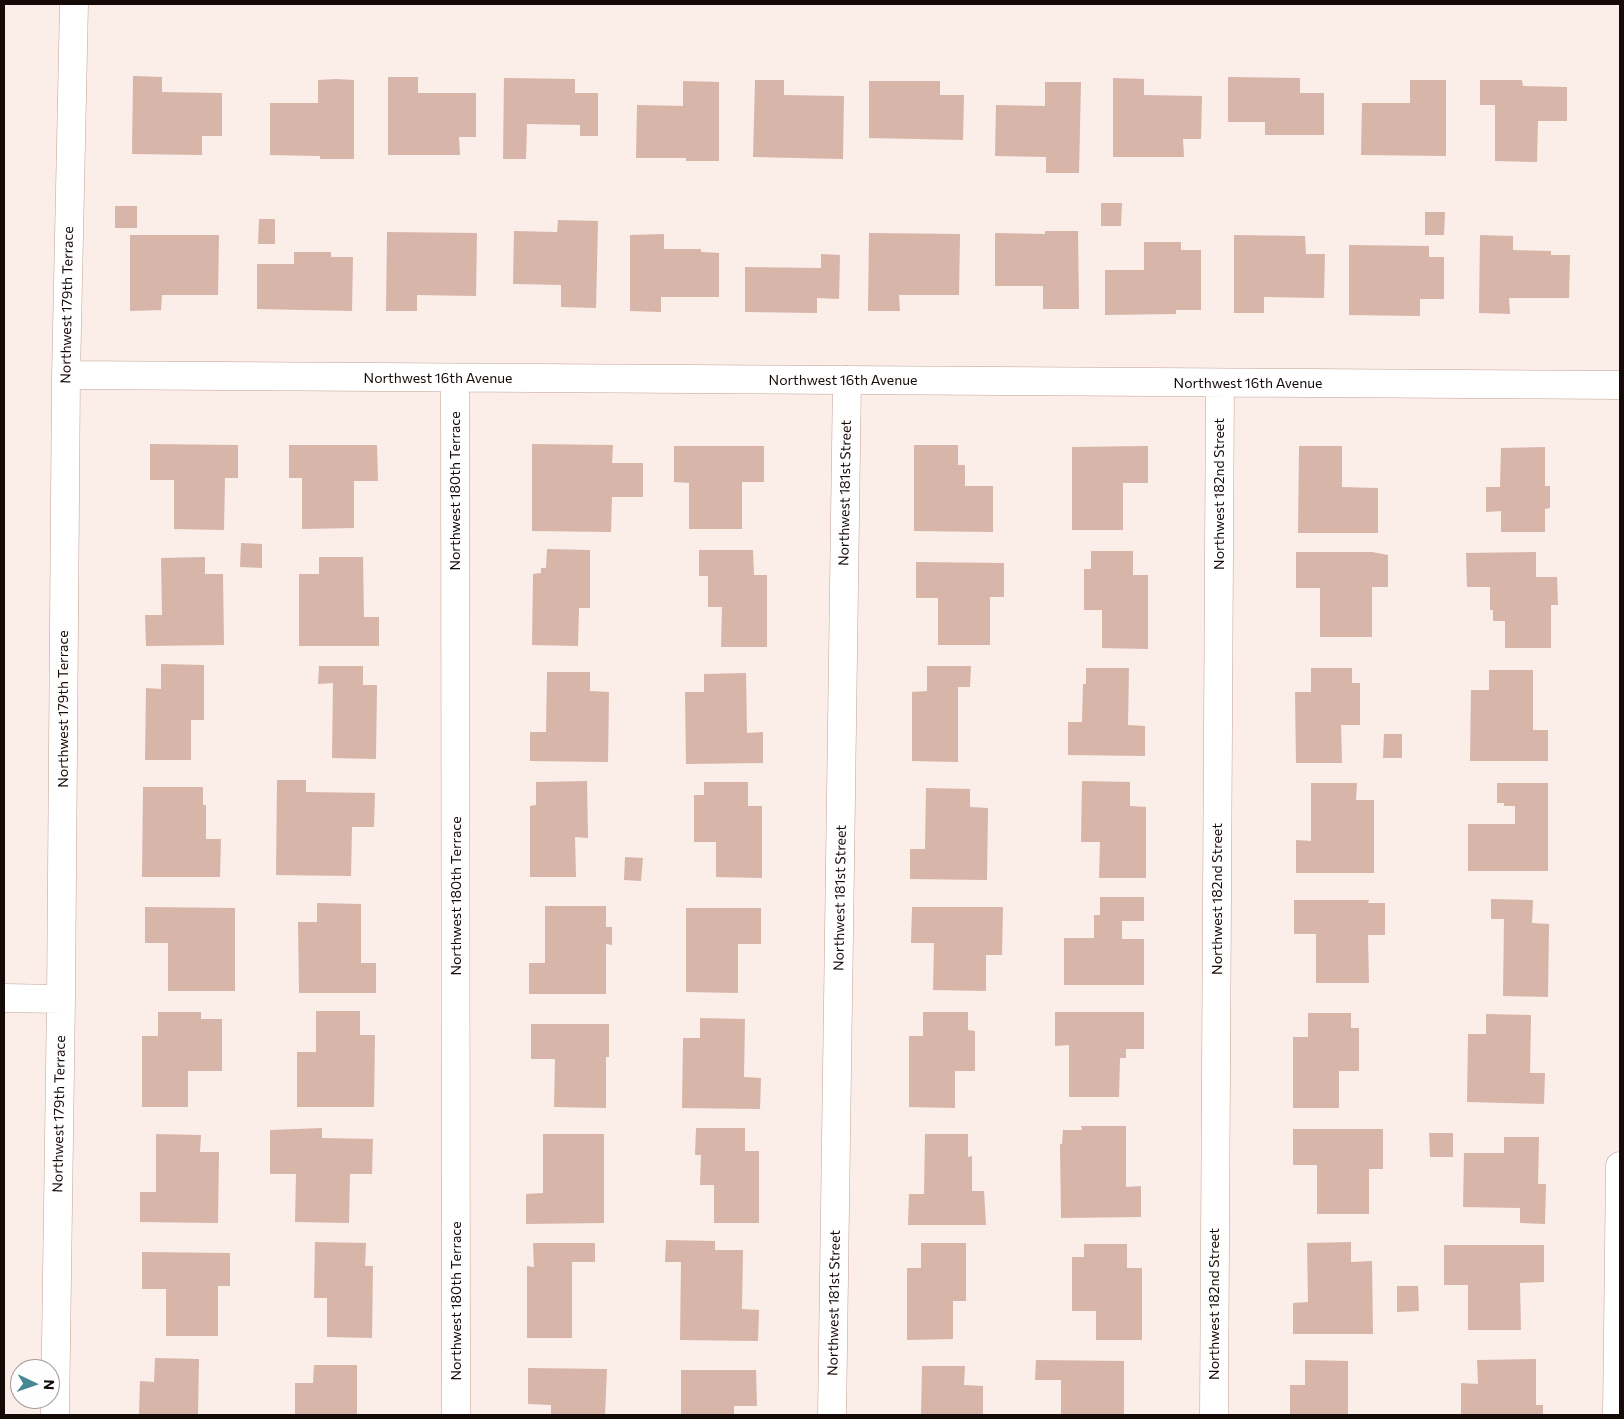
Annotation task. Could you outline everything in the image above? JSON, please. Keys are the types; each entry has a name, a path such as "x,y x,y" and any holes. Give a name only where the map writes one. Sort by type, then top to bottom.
{"street":[{"name":"Northwest 179th Terrace","path":"55,1415 61,999 66,375 74,4"},
{"name":"Northwest 16th Avenue","path":"66,375 1620,385"},
{"name":"Northwest 180th Terrace","path":"455,378 456,1415"},
{"name":"Northwest 181st Street","path":"832,1415 847,380"},
{"name":"Northwest 182nd Street","path":"1214,1415 1220,383"},
{"path":"4,998 61,999"},
{"path":"1617,1415 1620,1166"}],"building":[{"path":"133,76 162,77 162,92 222,93 222,136 202,136 202,155 132,154"},
{"path":"388,77 418,77 418,93 476,93 476,137 459,137 460,155 388,155"},
{"path":"1228,77 1300,78 1300,93 1324,93 1324,135 1265,135 1265,122 1228,122"},
{"path":"504,78 575,79 575,93 598,93 598,136 580,136 580,125 527,124 526,159 503,159"},
{"path":"1113,78 1144,79 1144,95 1202,96 1201,139 1183,139 1184,157 1113,157"},
{"path":"318,80 354,80 354,159 320,159 320,156 270,155 270,103 318,103"},
{"path":"755,80 784,80 784,95 844,96 843,159 753,157"},
{"path":"1410,80 1446,80 1446,156 1361,155 1362,103 1410,103"},
{"path":"1480,80 1522,80 1523,86 1567,87 1567,121 1538,121 1537,162 1495,161 1495,105 1480,105"},
{"path":"683,81 719,82 719,161 686,161 686,158 636,158 637,105 683,106"},
{"path":"869,81 940,81 940,95 964,95 963,140 869,138"},
{"path":"1045,82 1081,82 1079,173 1046,173 1046,157 995,156 996,105 1045,106"},
{"path":"1101,203 1122,203 1121,226 1101,226"},
{"path":"115,206 137,206 137,228 115,228"},
{"path":"1425,212 1445,212 1444,235 1425,235"},
{"path":"259,219 275,219 275,244 258,244"},
{"path":"558,220 598,221 596,308 561,307 561,285 513,284 514,231 557,232"},
{"path":"1045,231 1078,231 1079,309 1043,309 1043,286 995,286 995,233 1045,234"},
{"path":"387,232 477,233 476,296 417,295 417,311 386,311"},
{"path":"869,233 960,234 959,295 899,295 900,311 868,311"},
{"path":"664,234 664,249 701,249 701,252 719,253 719,297 661,297 661,312 630,311 630,235"},
{"path":"130,235 219,235 218,295 162,295 161,310 130,311"},
{"path":"1234,235 1305,236 1306,254 1325,254 1324,298 1264,297 1264,313 1234,313"},
{"path":"1480,235 1513,236 1513,250 1551,251 1551,255 1570,255 1569,298 1509,298 1510,314 1479,313"},
{"path":"1144,242 1181,242 1181,250 1201,250 1201,310 1176,310 1176,314 1105,315 1105,270 1144,270"},
{"path":"1349,245 1429,246 1429,257 1444,257 1444,299 1420,299 1420,316 1349,315"},
{"path":"294,252 331,252 331,257 353,257 352,311 257,309 257,264 294,264"},
{"path":"821,254 840,255 839,299 817,298 817,313 745,312 745,267 821,268"},
{"path":"150,444 238,445 238,478 225,478 224,530 174,529 174,480 150,480"},
{"path":"532,444 613,445 612,463 643,463 643,497 612,497 611,532 532,531"},
{"path":"289,445 377,445 378,481 354,481 354,528 302,529 302,478 289,478"},
{"path":"914,445 958,445 958,465 965,465 965,486 993,486 993,532 914,531"},
{"path":"674,446 764,446 764,482 742,482 742,529 689,529 689,483 674,482"},
{"path":"1148,446 1148,483 1123,483 1123,530 1072,530 1072,447"},
{"path":"1299,446 1342,446 1342,487 1378,488 1378,533 1298,533"},
{"path":"1545,447 1545,486 1550,486 1550,508 1545,509 1545,532 1501,532 1501,511 1486,512 1486,487 1500,487 1501,448"},
{"path":"241,543 262,544 262,568 240,567"},
{"path":"547,549 590,550 590,608 579,608 578,646 532,645 533,574 541,573 541,568 546,568"},
{"path":"699,550 753,550 754,575 767,575 767,647 721,647 722,607 708,607 708,576 699,576"},
{"path":"1091,551 1133,551 1133,575 1148,575 1148,649 1102,648 1102,610 1084,610 1084,569 1091,569"},
{"path":"1296,552 1372,552 1388,555 1388,587 1372,587 1372,637 1320,637 1320,588 1296,588"},
{"path":"1536,552 1536,577 1557,577 1558,605 1551,605 1551,648 1505,648 1505,621 1493,621 1493,610 1490,610 1490,587 1467,587 1466,553"},
{"path":"205,557 205,574 223,574 224,645 146,646 145,615 162,615 161,558"},
{"path":"319,557 363,557 364,617 379,617 379,646 299,646 299,574 319,574"},
{"path":"916,562 1004,563 1004,597 990,597 990,645 938,645 938,598 916,598"},
{"path":"161,664 204,665 204,720 191,720 191,760 145,760 146,688 161,689"},
{"path":"319,666 363,666 363,685 377,685 376,759 332,758 333,683 318,684"},
{"path":"927,666 971,666 970,687 958,687 958,762 912,761 912,692 927,691"},
{"path":"1086,668 1129,668 1128,725 1145,726 1145,756 1068,755 1068,722 1082,722 1083,684 1086,684"},
{"path":"1311,668 1352,668 1352,683 1360,683 1360,725 1341,725 1342,763 1296,763 1295,692 1311,692"},
{"path":"1489,670 1533,670 1533,730 1548,730 1548,761 1470,761 1471,690 1489,690"},
{"path":"547,672 590,672 590,691 609,692 608,762 530,761 530,732 546,732"},
{"path":"746,673 747,733 763,732 763,763 686,764 685,692 704,692 704,674"},
{"path":"1384,734 1402,734 1402,758 1383,758"},
{"path":"277,780 306,780 306,792 375,793 374,827 352,827 351,876 276,875"},
{"path":"587,781 588,838 575,837 576,877 530,877 530,806 536,805 536,782"},
{"path":"1082,781 1130,782 1130,806 1146,807 1146,878 1099,878 1100,842 1081,842"},
{"path":"704,782 748,782 748,806 762,806 762,878 716,877 716,842 694,842 694,795 704,795"},
{"path":"1311,783 1357,783 1356,800 1374,800 1374,873 1296,873 1296,840 1311,841"},
{"path":"1497,783 1548,783 1548,871 1468,871 1468,824 1515,824 1515,806 1504,806 1504,803 1497,803"},
{"path":"143,787 203,787 203,805 206,805 206,839 221,839 220,877 142,877"},
{"path":"926,788 970,789 970,807 988,808 987,880 910,879 910,849 925,849"},
{"path":"625,857 643,858 641,881 624,880"},
{"path":"1100,897 1144,897 1144,921 1122,921 1122,939 1144,939 1144,985 1064,985 1064,938 1094,938 1094,915 1100,915"},
{"path":"1491,899 1533,900 1532,923 1549,924 1548,997 1503,996 1504,919 1491,919"},
{"path":"1294,900 1369,900 1368,903 1385,903 1385,935 1368,935 1369,983 1316,983 1316,934 1294,934"},
{"path":"317,903 361,904 361,963 376,963 376,993 299,993 298,922 317,922"},
{"path":"545,906 606,906 606,927 612,927 612,945 606,944 606,994 529,994 529,963 545,963"},
{"path":"145,907 235,908 235,991 168,991 168,943 145,943"},
{"path":"912,907 1003,907 1002,955 986,955 986,991 933,990 934,943 911,943"},
{"path":"686,908 761,908 761,944 738,944 738,993 686,992"},
{"path":"316,1011 360,1011 360,1035 375,1035 374,1107 297,1107 297,1052 316,1052"},
{"path":"158,1012 201,1012 201,1019 222,1019 222,1071 188,1071 188,1107 142,1107 142,1036 158,1036"},
{"path":"923,1012 968,1012 968,1030 975,1031 975,1071 955,1071 955,1108 909,1107 909,1036 923,1036"},
{"path":"1055,1012 1144,1012 1144,1049 1126,1049 1126,1058 1120,1058 1119,1097 1069,1097 1069,1045 1055,1046"},
{"path":"1308,1013 1351,1013 1351,1028 1359,1028 1359,1071 1339,1071 1339,1108 1293,1108 1293,1037 1308,1037"},
{"path":"1486,1014 1531,1015 1530,1073 1545,1073 1544,1104 1467,1102 1468,1034 1486,1034"},
{"path":"700,1018 745,1019 744,1077 761,1078 760,1109 682,1108 683,1038 700,1038"},
{"path":"531,1024 609,1024 609,1057 606,1057 606,1108 554,1107 555,1059 531,1059"},
{"path":"1081,1126 1126,1126 1126,1187 1141,1186 1141,1217 1061,1218 1060,1144 1062,1144 1063,1130 1082,1130"},
{"path":"322,1128 322,1138 373,1139 372,1174 350,1174 349,1223 295,1222 296,1174 270,1174 270,1130"},
{"path":"696,1128 745,1128 745,1151 759,1151 759,1223 714,1223 714,1185 700,1185 701,1155 695,1155"},
{"path":"1293,1129 1383,1129 1383,1169 1369,1169 1369,1214 1317,1214 1317,1165 1293,1165"},
{"path":"1429,1133 1453,1133 1453,1157 1430,1157"},
{"path":"156,1134 201,1135 200,1152 219,1152 218,1223 140,1222 140,1192 156,1192"},
{"path":"543,1134 604,1134 604,1223 526,1224 526,1194 543,1193"},
{"path":"925,1134 968,1134 968,1157 972,1156 972,1191 984,1191 986,1225 908,1225 909,1194 924,1194"},
{"path":"1504,1137 1539,1137 1538,1184 1546,1184 1545,1224 1520,1223 1520,1208 1463,1207 1464,1153 1504,1153"},
{"path":"666,1240 715,1241 715,1250 743,1250 742,1309 759,1310 758,1341 680,1340 681,1262 665,1262"},
{"path":"315,1242 366,1243 365,1266 373,1266 372,1338 327,1337 327,1298 314,1298"},
{"path":"1351,1242 1351,1262 1372,1261 1373,1334 1293,1334 1293,1303 1308,1302 1307,1243"},
{"path":"533,1243 595,1243 595,1262 572,1262 572,1338 527,1338 527,1266 534,1267"},
{"path":"921,1243 966,1243 966,1301 953,1301 953,1339 907,1340 907,1268 921,1268"},
{"path":"1084,1244 1127,1244 1127,1268 1142,1268 1142,1340 1096,1340 1096,1311 1072,1311 1072,1257 1084,1257"},
{"path":"1444,1245 1544,1245 1544,1282 1520,1283 1521,1330 1468,1330 1468,1285 1444,1285"},
{"path":"142,1252 230,1253 230,1286 218,1286 218,1336 166,1336 166,1289 142,1289"},
{"path":"1397,1286 1418,1286 1419,1311 1397,1312"},
{"path":"155,1358 199,1359 198,1415 139,1415 140,1381 154,1382"},
{"path":"1536,1359 1536,1405 1543,1405 1543,1415 1461,1415 1461,1383 1478,1384 1477,1360"},
{"path":"1036,1360 1124,1361 1124,1415 1061,1415 1061,1380 1035,1380"},
{"path":"1305,1360 1348,1361 1348,1415 1290,1415 1290,1385 1305,1385"},
{"path":"314,1365 357,1365 357,1415 295,1415 295,1383 313,1383"},
{"path":"922,1366 965,1366 964,1385 983,1386 983,1415 921,1415"},
{"path":"528,1368 607,1369 605,1415 551,1415 551,1405 528,1404"},
{"path":"681,1370 756,1370 757,1406 734,1406 734,1415 681,1415"}]}
